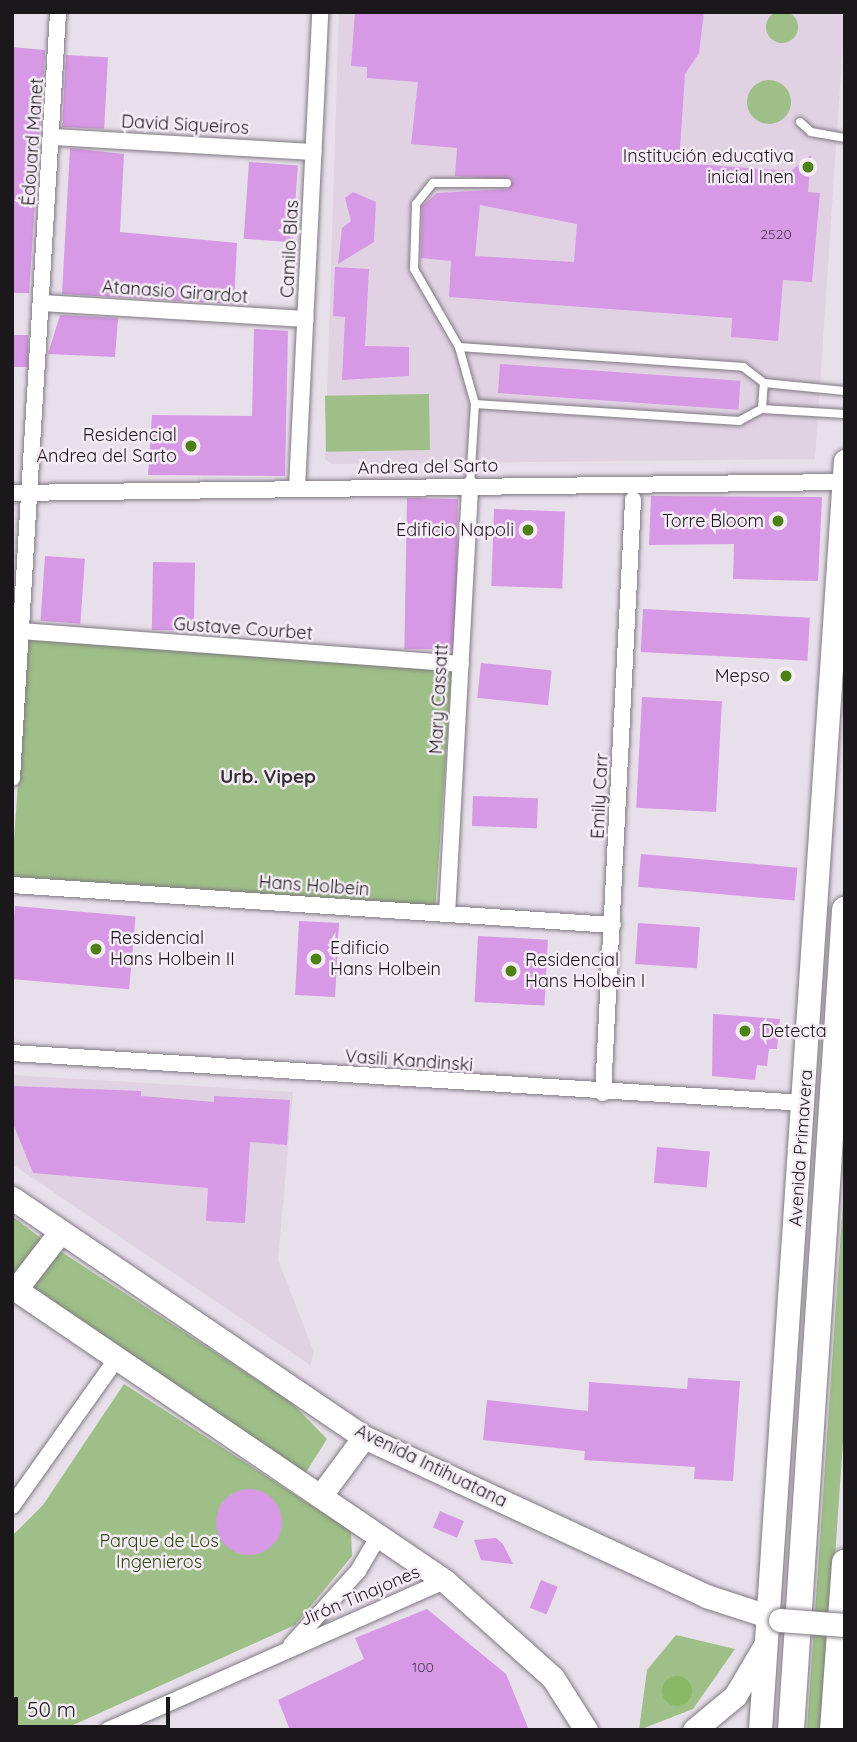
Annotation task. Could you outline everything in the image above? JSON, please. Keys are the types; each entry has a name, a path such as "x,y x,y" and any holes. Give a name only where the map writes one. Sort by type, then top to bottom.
{"main road":[{"name":"Avenida Primavera","path":"760,1730 772,1627 844,475"},
{"name":"Avenida Primavera","path":"791,1730 845,911"},
{"name":"Avenida Intihuatana","path":"12,1198 364,1437 772,1627 845,1625"},
{"path":"60,1233 14,1288 115,1361 380,1534 445,1581 553,1678 586,1730"},
{"path":"321,1495 364,1437"},
{"path":"833,1730 845,1562"},
{"path":"694,1730 734,1696 772,1627"}],"street":[{"name":"Édouard Manet","path":"12,778 53,137 58,12"},
{"name":"Camilo Blas","path":"297,488 320,12"},
{"name":"David Siqueiros","path":"53,137 314,152"},
{"name":"Atanasio Girardot","path":"42,303 306,319"},
{"name":"Andrea del Sarto","path":"12,493 844,475"},
{"name":"Mary Cassatt","path":"447,914 470,485"},
{"name":"Emily Carr","path":"603,1093 633,500"},
{"name":"Gustave Courbet","path":"22,631 461,664"},
{"name":"Hans Holbein","path":"12,885 613,925"},
{"name":"Vasili Kandinski","path":"12,1054 603,1093 804,1103"},
{"path":"12,1506 115,1361"},
{"name":"Jirón Tinajones","path":"289,1647 358,1571 380,1534"},
{"name":"Jirón Tinajones","path":"108,1730 289,1647 445,1581"}],"lane":[{"path":"800,122 811,132 845,138"},
{"path":"470,485 475,404 459,347 414,270 416,204 433,183 507,183"},
{"path":"459,347 743,367 764,383 845,391"},
{"path":"762,409 764,383"},
{"path":"475,404 739,421 762,409 845,414"}],"shaded area":[{"path":"339,12 845,12 815,459 331,464 325,459"},
{"path":"12,1075 293,1092 278,1260 314,1352 310,1365 12,1164"},
{"path":"677,1676 687,1681 692,1691 687,1701 677,1706 667,1701 662,1691 667,1681"}],"green space":[{"path":"782,11 794,15 798,27 794,39 782,43 770,39 766,27 770,15"},
{"path":"769,80 785,86 791,102 785,118 769,124 753,118 747,102 753,86"},
{"path":"429,394 430,450 326,452 325,396"},
{"path":"28,640 452,670 435,906 12,876"},
{"path":"845,1172 845,1413 823,1730 807,1730"},
{"path":"12,1216 42,1239 16,1278 12,1275"},
{"path":"57,1249 291,1402 327,1439 303,1477 31,1287"},
{"name":"Parque de Los Ingenieros","path":"124,1384 351,1531 352,1556 295,1625 62,1730 12,1730 12,1536 43,1505"},
{"path":"676,1635 735,1649 693,1709 639,1730 647,1670"}],"building":[{"path":"355,12 704,12 699,53 685,74 679,163 791,171 811,155 808,192 820,193 812,282 783,280 778,341 731,337 732,318 449,297 451,261 421,258 422,206 437,193 508,189 513,180 455,176 457,148 411,144 418,82 367,78 367,67 351,66","holes":["480,205 577,224 574,262 475,256"]},
{"path":"12,47 45,50 29,293 12,293"},
{"path":"66,55 108,57 104,129 62,127"},
{"path":"70,148 124,154 120,232 237,243 234,304 62,294"},
{"path":"249,162 298,165 293,242 244,239"},
{"path":"353,192 376,202 374,242 338,264 342,228 351,221 345,198"},
{"path":"335,267 369,269 365,346 409,347 409,376 342,380 345,317 333,316"},
{"path":"60,315 118,318 115,357 48,354"},
{"path":"254,329 288,331 285,476 148,475 152,415 252,416"},
{"path":"12,335 28,335 28,367 12,367"},
{"path":"500,364 740,381 738,410 498,393"},
{"name":"Torre Bloom","path":"651,496 822,497 818,581 733,579 734,544 649,545"},
{"path":"407,498 458,499 455,650 404,649"},
{"path":"494,509 565,511 562,588 491,586"},
{"path":"45,556 85,559 80,624 40,621"},
{"path":"153,562 195,563 194,631 152,630"},
{"path":"643,609 810,618 808,661 641,652"},
{"path":"481,663 552,670 548,705 477,698"},
{"path":"642,697 722,701 716,812 636,808"},
{"path":"473,796 538,798 537,828 472,826"},
{"path":"641,854 797,868 795,901 638,887"},
{"name":"Residencial Hans Holbein II","path":"15,906 136,917 129,989 12,979"},
{"name":"Edificio Hans Holbein","path":"299,921 339,923 335,997 295,995"},
{"path":"638,923 700,927 697,968 635,964"},
{"name":"Residencial Hans Holbein I","path":"478,936 548,940 544,1006 475,1002"},
{"path":"713,1014 780,1019 777,1049 769,1049 767,1066 757,1065 755,1080 712,1076"},
{"path":"12,1086 141,1091 141,1096 214,1102 214,1096 290,1100 287,1145 250,1142 245,1223 206,1221 208,1188 33,1173 12,1121"},
{"path":"657,1147 710,1152 707,1187 654,1183"},
{"path":"688,1378 740,1381 733,1481 694,1479 695,1467 584,1460 585,1451 483,1440 487,1400 588,1411 589,1382 687,1389"},
{"path":"249,1489 272,1499 282,1522 272,1545 249,1555 226,1545 216,1522 226,1499"},
{"path":"440,1511 464,1521 457,1538 433,1528"},
{"path":"496,1538 503,1544 513,1564 481,1560 474,1540"},
{"path":"541,1580 558,1587 546,1615 530,1608"},
{"path":"427,1609 506,1674 529,1730 290,1730 278,1700 364,1659 355,1638"}],"place":[{"name":"Institución educativa inicial Inen","path":"808,167"},
{"name":"Residencial Andrea del Sarto","path":"191,446"},
{"name":"Torre Bloom","path":"778,521"},
{"name":"Edificio Napoli","path":"528,530"},
{"name":"Mepso","path":"786,676"},
{"name":"Residencial Hans Holbein II","path":"96,949"},
{"name":"Edificio Hans Holbein","path":"316,959"},
{"name":"Residencial Hans Holbein I","path":"511,971"},
{"name":"Detecta","path":"745,1031"}],"district":[{"name":"Urb. Vipep","path":"268,777"}]}
